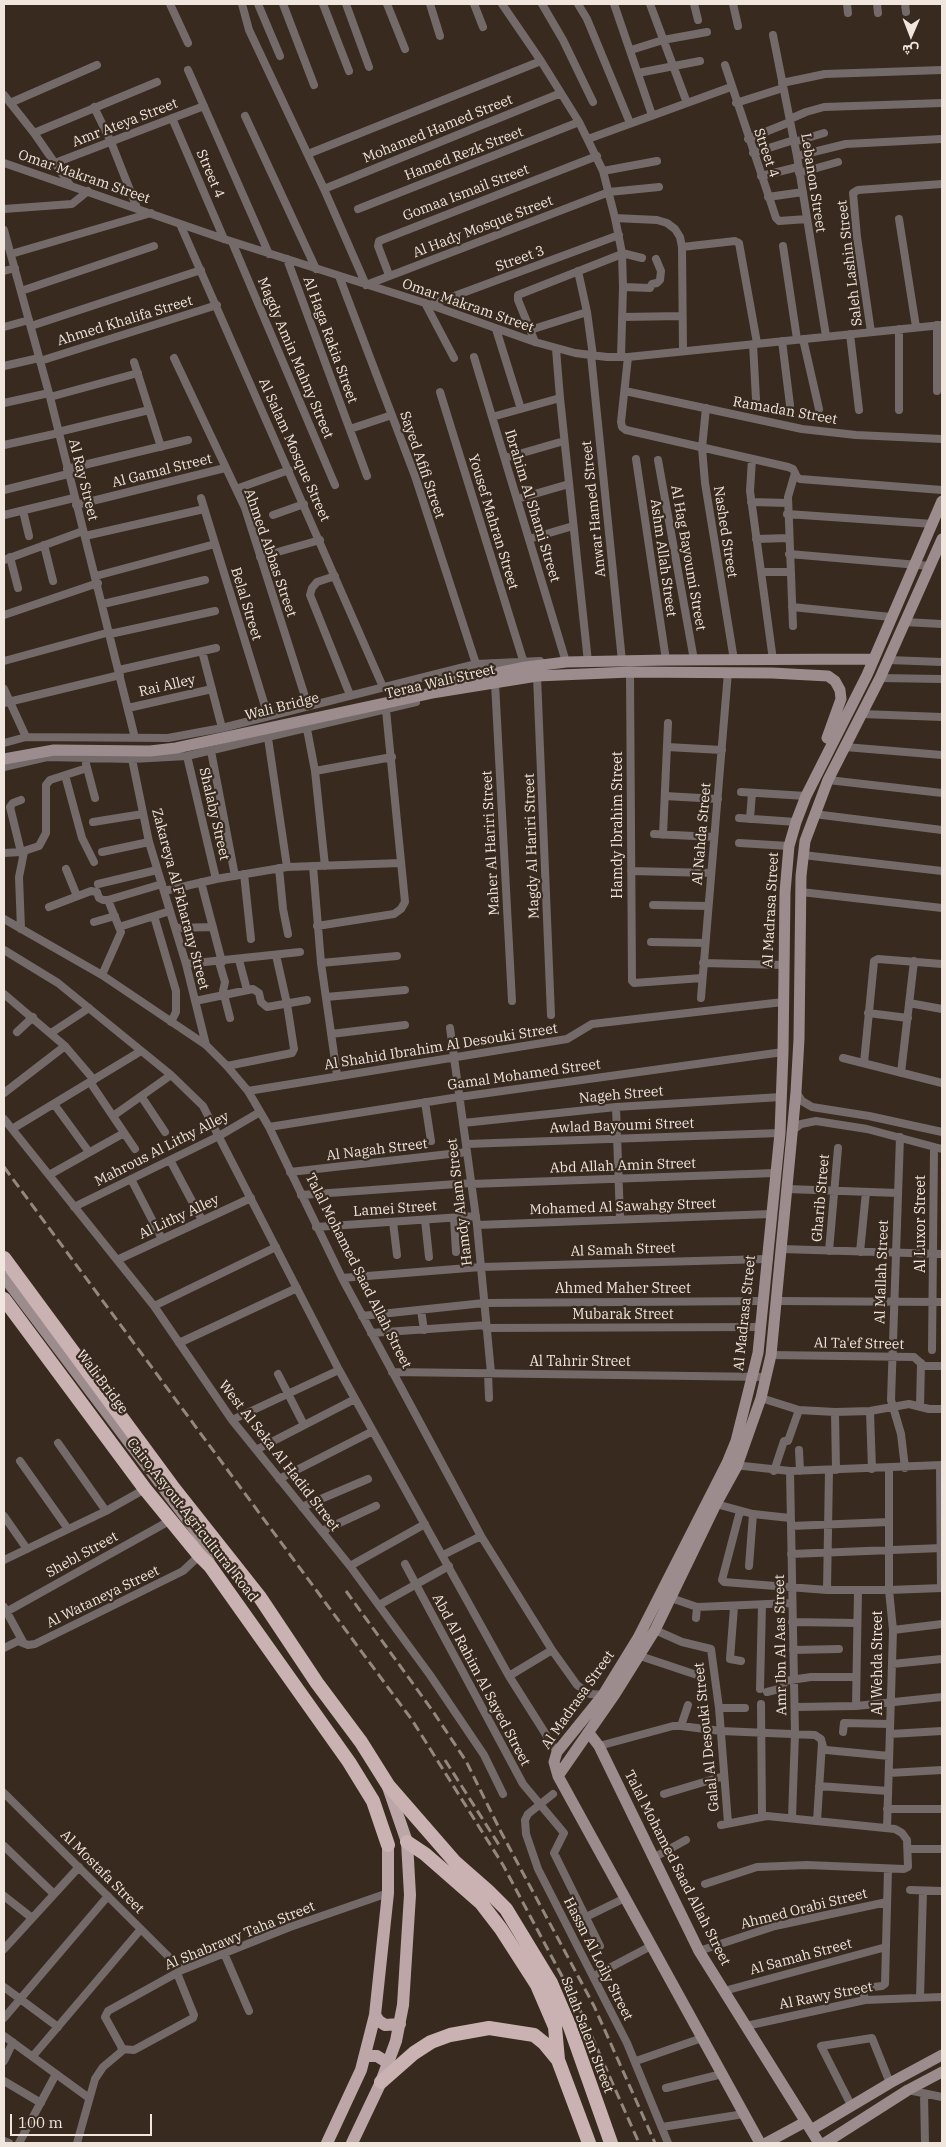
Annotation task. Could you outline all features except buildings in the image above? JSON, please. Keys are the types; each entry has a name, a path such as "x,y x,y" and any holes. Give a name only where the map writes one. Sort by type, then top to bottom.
{"highway":[{"name":"Cairo,Asyout Agricultural Road","path":"4,1258 172,1486 259,1596 309,1671 361,1742 388,1785"},
{"name":"Cairo,Asyout Agricultural Road","path":"4,1298 145,1489 171,1520 203,1552 210,1566 354,1769 373,1801 388,1845"},
{"name":"Salah Salem Street","path":"388,1785 455,1862 506,1909 551,1983 570,2027 611,2143"},
{"name":"Salah Salem Street","path":"407,1842 425,1854 481,1903 501,1929 537,1985 556,2032 558,2060 589,2143"},
{"path":"381,2082 414,2053 432,2042 450,2035 489,2028 534,2035 544,2043 558,2060"},
{"path":"563,2073 571,2066 582,2064"}],"main road":[{"name":"Al Madrasa Street","path":"558,1776 554,1762 557,1752 603,1695 645,1626 732,1465 736,1441 754,1375 780,1133 786,875 789,846 806,796 874,659 942,501"},
{"name":"Al Madrasa Street","path":"558,1776 615,1694 655,1630 716,1504 761,1398 771,1355 793,1130 799,1038 800,892 805,841 828,780 880,678 942,539"},
{"name":"Teraa Wali Street","path":"566,662 874,659"},
{"name":"Wali Bridge","path":"4,758 54,748 150,750 176,747 457,680 566,662"},
{"name":"Teraa Wali Street","path":"474,686 537,676 630,672 820,674 828,676 835,681 840,690 841,699 827,738 823,760"},
{"name":"Wali Bridge","path":"4,758 54,750 150,751 176,748 391,701 474,686"},
{"path":"786,875 801,876"},
{"path":"4,1267 42,1316 58,1332"},
{"name":"Wali Bridge","path":"4,1277 194,1529 203,1552"},
{"name":"Talal Mohamed Saad Allah Street","path":"589,1733 599,1746 699,1951 819,2143"},
{"path":"558,1776 760,2143"},
{"path":"352,2143 381,2082 400,2024 403,2005 410,1895 407,1842 388,1785"},
{"path":"327,2143 361,2070 375,2015 388,1893 388,1845"},
{"path":"375,2015 379,2022 385,2025 400,2024"},
{"path":"766,2143 808,2126 851,2105 942,2055"},
{"path":"365,2056 377,2056 388,2063"},
{"path":"825,2143 908,2090 942,2072"}],"street":[{"path":"170,4 188,43"},
{"path":"242,4 249,30 308,154 366,285"},
{"path":"258,4 280,56"},
{"path":"282,4 314,85"},
{"path":"323,4 349,71"},
{"path":"346,4 369,67"},
{"path":"387,4 405,49"},
{"path":"430,4 440,36"},
{"path":"474,4 483,27"},
{"path":"502,4 541,61 579,122 597,156 609,192 619,235 624,287 622,317 625,391 622,427 626,430 788,467 793,469 800,479 942,490"},
{"path":"542,4 564,40 593,102"},
{"path":"578,4 630,123"},
{"path":"614,4 652,115"},
{"path":"650,4 687,103"},
{"path":"694,4 698,20"},
{"path":"733,4 738,26"},
{"path":"847,4 848,13"},
{"path":"878,4 878,13"},
{"path":"631,50 663,40 707,32"},
{"name":"Lebanon Street","path":"772,35 797,156 826,336"},
{"path":"308,154 541,61"},
{"path":"638,74 700,61"},
{"path":"10,103 97,65"},
{"name":"Street 4","path":"725,65 748,139 777,220 807,219"},
{"path":"188,70 269,254"},
{"path":"736,103 783,85 826,74 942,70"},
{"path":"34,133 157,82"},
{"path":"588,139 731,87"},
{"name":"Mohamed Hamed Street","path":"324,189 561,93"},
{"path":"4,94 70,185"},
{"path":"748,139 806,112 824,107 942,104"},
{"name":"Amr Ateya Street","path":"55,163 204,106"},
{"path":"94,108 111,142 137,208"},
{"path":"245,116 316,269"},
{"name":"Street 4","path":"172,118 228,240"},
{"name":"Hamed Rezk Street","path":"358,209 579,122"},
{"path":"753,153 824,132"},
{"path":"797,156 846,144 942,139"},
{"name":"Gomaa Ismail Street","path":"389,276 378,246 380,240 597,156"},
{"path":"603,171 657,161"},
{"path":"761,176 838,162"},
{"name":"Omar Makram Street","path":"4,163 287,260 428,304 556,349 592,356 624,357 939,325"},
{"name":"Saleh Lashin Street","path":"871,332 857,237 854,191 942,184"},
{"name":"Al Hady Mosque Street","path":"366,285 609,192 660,187"},
{"path":"4,209 72,204 77,202 88,191"},
{"path":"768,197 803,192"},
{"path":"10,254 151,213"},
{"path":"615,218 657,220 667,223 675,229 680,237 682,247 683,351"},
{"path":"899,219 916,327"},
{"name":"Al Salam Mosque Street","path":"180,224 336,576 383,687"},
{"name":"Al Ray Street","path":"4,230 40,359 75,502 97,580 135,738"},
{"name":"Street 3","path":"428,304 619,235"},
{"name":"Magdy Amin Mahny Street","path":"228,240 335,485"},
{"path":"682,247 735,241 738,243 755,344 756,399"},
{"path":"21,291 154,246"},
{"path":"783,246 800,339 819,409"},
{"path":"535,342 518,300 518,295 622,254 642,258"},
{"path":"624,287 650,288 652,284 657,283 660,280 661,271 656,259"},
{"name":"Al Haga Rakia Street","path":"287,260 367,476"},
{"path":"4,271 15,268"},
{"path":"4,327 30,323 201,270"},
{"name":"Anwar Hamed Street","path":"578,271 588,312 622,660"},
{"name":"Sayed Afifi Street","path":"339,276 415,476 476,664"},
{"path":"428,304 454,358"},
{"name":"Ahmed Khalifa Street","path":"4,366 40,359 217,305"},
{"path":"530,330 588,312"},
{"path":"622,317 682,316"},
{"path":"937,392 939,325"},
{"path":"496,329 521,409"},
{"path":"899,329 899,410"},
{"path":"850,334 858,410"},
{"path":"782,341 790,405"},
{"path":"556,349 588,662"},
{"name":"Ahmed Abbas Street","path":"174,358 245,508 308,706"},
{"name":"Ibrahim Al Shami Street","path":"474,358 566,662"},
{"path":"134,362 161,447"},
{"path":"4,403 49,395 138,373"},
{"name":"Ramadan Street","path":"625,391 777,425 827,433 942,439"},
{"name":"Yousef Mahran Street","path":"440,392 523,660"},
{"path":"492,417 560,398"},
{"name":"Nashed Street","path":"706,408 702,448 705,483 734,660"},
{"path":"4,445 149,410"},
{"path":"350,429 392,415"},
{"path":"4,490 188,440"},
{"path":"504,458 564,441"},
{"name":"Ashm Allah Street","path":"636,459 666,660"},
{"path":"752,459 750,491 773,660"},
{"name":"Al Hag Bayoumi Street","path":"658,460 694,660"},
{"name":"Al Gamal Street","path":"4,515 75,502 225,468"},
{"path":"236,490 289,470"},
{"path":"792,626 788,494 795,473"},
{"path":"517,499 569,484"},
{"name":"Belal Street","path":"201,498 268,716"},
{"path":"752,502 788,503"},
{"path":"273,515 304,504"},
{"path":"18,588 7,558 84,534 204,509"},
{"path":"23,511 29,536"},
{"path":"788,514 933,524"},
{"path":"529,539 573,526"},
{"path":"756,538 788,538"},
{"path":"260,557 320,540"},
{"path":"4,616 97,580 215,544"},
{"path":"44,545 54,581"},
{"path":"789,554 915,563 930,566"},
{"path":"761,572 790,572"},
{"path":"336,576 317,582 312,588 310,595 350,695"},
{"path":"103,604 205,580"},
{"path":"792,606 891,618"},
{"path":"4,661 110,633 215,610"},
{"path":"904,622 942,624"},
{"path":"7,703 216,648"},
{"path":"202,651 222,728"},
{"name":"Teraa Wali Street","path":"4,743 26,737 168,738 222,728 476,664 523,660 566,662"},
{"path":"888,660 942,662"},
{"name":"Hamdy Ibrahim Street","path":"630,672 631,978 634,983 702,978"},
{"name":"Al Nahda Street","path":"700,998 728,672"},
{"name":"Magdy Al Hariri Street","path":"537,676 551,1015"},
{"path":"880,678 942,680"},
{"name":"Maher Al Hariri Street","path":"495,683 512,1001"},
{"name":"Teraa Wali Street","path":"4,766 47,757 132,759 187,756 386,710 474,686"},
{"path":"4,689 7,703 26,737"},
{"name":"Rai Alley","path":"128,708 212,689"},
{"path":"317,926 394,914 401,909 404,902 392,757 386,710"},
{"path":"862,714 942,717"},
{"path":"664,835 668,723"},
{"path":"307,729 315,771 324,866"},
{"path":"268,738 283,868 283,909 288,934"},
{"path":"667,747 722,750"},
{"path":"845,747 942,755"},
{"path":"211,751 235,876"},
{"name":"Shalaby Street","path":"187,756 216,879"},
{"path":"315,771 392,757"},
{"path":"85,758 94,798"},
{"name":"Zakareya Al Fkharany Street","path":"132,759 149,842 186,964 206,1045"},
{"path":"4,854 22,852 40,846 46,833 46,785 50,780 87,768"},
{"path":"66,775 82,838 94,862"},
{"path":"828,780 942,793"},
{"path":"742,792 806,796"},
{"path":"750,819 752,793"},
{"path":"665,796 718,799"},
{"path":"20,929 19,877 22,852 13,820 11,804 21,800"},
{"path":"93,822 143,814"},
{"path":"814,814 942,830"},
{"path":"739,818 796,822"},
{"path":"4,820 13,820"},
{"path":"654,834 714,837"},
{"path":"102,852 149,842"},
{"path":"739,843 789,846"},
{"path":"803,855 942,871"},
{"path":"49,906 94,891 99,898 108,900 163,887 283,868 401,862"},
{"path":"313,866 321,963 337,1075"},
{"path":"66,869 77,896"},
{"path":"98,884 157,870"},
{"path":"631,871 711,873"},
{"path":"244,874 251,939"},
{"path":"201,882 221,962 225,982 224,995 230,1018"},
{"path":"800,892 942,908"},
{"path":"102,975 120,936 119,927 108,900"},
{"path":"653,905 708,906"},
{"path":"119,927 170,911"},
{"path":"94,922 115,916"},
{"path":"154,916 176,992 176,1012 171,1022"},
{"name":"Talal Mohamed Saad Allah Street","path":"4,919 102,975 206,1045 248,1091 269,1128 342,1278 481,1536 552,1650 581,1689 590,1694 615,1694"},
{"path":"175,928 213,927"},
{"path":"651,942 705,943"},
{"path":"4,950 58,983 171,1075 203,1106 339,1370 509,1676 557,1752"},
{"path":"186,964 221,962 300,952"},
{"path":"227,1066 292,1053 294,1049 287,1004 276,955"},
{"path":"321,963 397,956"},
{"path":"864,1063 872,964 878,959 942,964"},
{"path":"240,960 247,990"},
{"path":"901,1073 914,961"},
{"path":"703,964 784,965"},
{"path":"195,1001 247,990 256,990 261,1002 267,1007 307,1000"},
{"path":"326,997 405,990"},
{"path":"4,994 65,1046 92,1081 136,1149"},
{"name":"Al Shahid Ibrahim Al Desouki Street","path":"248,1091 567,1039 592,1024 783,1002"},
{"path":"909,1003 942,1009"},
{"path":"51,1033 89,1008"},
{"path":"868,1013 908,1018"},
{"path":"17,1032 33,1017"},
{"path":"331,1034 405,1025"},
{"name":"Hamdy Alam Street","path":"450,1028 481,1267 489,1373 489,1398"},
{"path":"4,1092 65,1046"},
{"path":"12,1129 141,1051"},
{"name":"Gamal Mohamed Street","path":"269,1128 425,1102 783,1052"},
{"path":"844,1058 942,1083"},
{"path":"113,1116 171,1075"},
{"path":"796,1092 802,1101 812,1107 869,1116 942,1132"},
{"path":"141,1096 165,1132"},
{"name":"Nageh Street","path":"463,1123 616,1108 781,1097"},
{"path":"425,1102 431,1141"},
{"path":"54,1104 89,1152"},
{"path":"616,1108 620,1220"},
{"name":"Mahrous Al Lithy Alley","path":"74,1207 219,1136 260,1112"},
{"name":"West Al Seka Al Hadid Street","path":"4,1119 154,1306 232,1420 350,1566 379,1605 430,1675 484,1755 503,1794"},
{"path":"793,1130 801,1124 816,1121 867,1129 942,1149"},
{"path":"49,1175 124,1133"},
{"name":"Awlad Bayoumi Street","path":"466,1148 617,1139 780,1133"},
{"name":"Al Mallah Street","path":"900,1137 892,1356 893,1408 901,1434 904,1468"},
{"name":"Al Luxor Street","path":"932,1350 934,1146"},
{"name":"Al Nagah Street","path":"290,1172 466,1148"},
{"name":"Gharib Street","path":"829,1251 838,1148"},
{"path":"170,1160 202,1220"},
{"name":"Abd Allah Amin Street","path":"301,1195 471,1184 775,1173"},
{"path":"131,1179 162,1239"},
{"path":"787,1189 898,1193"},
{"path":"860,1252 866,1192"},
{"name":"Al Lithy Alley","path":"117,1260 251,1198"},
{"name":"Mohamed Al Sawahgy Street","path":"476,1221 620,1220 771,1214"},
{"path":"454,1218 456,1252"},
{"name":"Lamei Street","path":"316,1227 454,1218 476,1221"},
{"path":"425,1220 429,1257"},
{"path":"393,1222 397,1255"},
{"path":"154,1306 276,1247"},
{"path":"781,1249 942,1254"},
{"name":"Al Samah Street","path":"342,1278 481,1267 767,1259"},
{"path":"179,1343 297,1288"},
{"name":"Ahmed Maher Street","path":"362,1316 484,1302 763,1301"},
{"path":"776,1301 942,1302"},
{"path":"421,1310 424,1330"},
{"name":"Mubarak Street","path":"371,1333 486,1327 760,1327"},
{"name":"Al Ta'ef Street","path":"771,1355 914,1357 926,1366 942,1366"},
{"path":"920,1363 920,1407"},
{"path":"232,1420 339,1370"},
{"name":"Al Tahrir Street","path":"392,1372 767,1376"},
{"path":"278,1374 304,1425"},
{"path":"761,1398 799,1410 870,1411 893,1408 903,1404 942,1409"},
{"path":"256,1450 355,1399"},
{"path":"774,1471 784,1441 788,1441 799,1410"},
{"path":"870,1411 872,1469"},
{"path":"827,1590 828,1524 833,1470 835,1412"},
{"path":"279,1479 373,1431"},
{"path":"58,1443 106,1511"},
{"path":"799,1450 800,1471"},
{"path":"20,1461 68,1529"},
{"path":"732,1465 774,1471 904,1468 941,1465 942,1588 827,1590 723,1582 740,1511"},
{"name":"Al Wehda Street","path":"887,1828 893,1630 888,1552 889,1468"},
{"name":"Amr Ibn Al Aas Street","path":"790,1471 795,1707 792,1818"},
{"path":"302,1507 368,1479"},
{"path":"4,1560 106,1511 145,1489"},
{"path":"716,1504 791,1522 828,1524 888,1522"},
{"path":"322,1531 376,1506"},
{"path":"749,1566 752,1514"},
{"path":"4,1516 27,1549"},
{"name":"Shebl Street","path":"5,1610 171,1520"},
{"path":"350,1566 425,1524"},
{"path":"443,1555 481,1536"},
{"path":"791,1554 888,1552 942,1548"},
{"name":"Al Wataneya Street","path":"4,1648 18,1641 28,1645 35,1644 184,1571 203,1552"},
{"name":"Abd Al Rahim Al Sayed Street","path":"405,1564 523,1784 564,1833 554,1853 586,1917"},
{"path":"379,1605 449,1566"},
{"path":"775,1604 776,1587"},
{"path":"856,1706 858,1590"},
{"path":"672,1598 697,1608 792,1603"},
{"path":"762,1605 764,1690 783,1688 784,1681 811,1677 856,1677"},
{"path":"734,1606 730,1660 741,1661"},
{"path":"696,1618 697,1608"},
{"path":"5,1610 23,1642"},
{"path":"792,1622 857,1623"},
{"path":"893,1630 942,1624"},
{"name":"Galal Al Desouki Street","path":"655,1630 682,1642 711,1649 721,1731 724,1776 724,1824 762,1816"},
{"path":"793,1650 839,1649"},
{"path":"509,1676 552,1650"},
{"path":"640,1656 697,1675"},
{"path":"892,1664 942,1659"},
{"path":"795,1707 856,1706 942,1697"},
{"path":"705,1884 757,1867 807,1865 888,1869 907,1868 907,1840 902,1833 895,1829 762,1816 761,1704"},
{"path":"680,1726 688,1705"},
{"path":"719,1708 745,1708"},
{"path":"844,1732 844,1723 890,1724"},
{"path":"599,1746 673,1726 680,1726 721,1731 817,1736 824,1748 828,1750 889,1756"},
{"path":"890,1734 942,1731"},
{"path":"817,1821 822,1743"},
{"path":"889,1773 942,1770"},
{"path":"664,1794 724,1776"},
{"path":"819,1786 888,1791"},
{"name":"Al Mostafa Street","path":"4,1793 141,1929 180,1972"},
{"name":"Hassn Al Loily Street","path":"553,1794 528,1814 524,1827 538,1869 636,2061 668,2143"},
{"path":"887,1809 942,1808"},
{"path":"654,1858 686,1840"},
{"path":"4,1846 54,1894"},
{"path":"908,1848 942,1849"},
{"path":"5,1946 79,1867"},
{"path":"865,2000 863,1991 865,1988 885,1984 888,1869"},
{"path":"910,1890 942,1892"},
{"path":"920,1998 923,1891"},
{"name":"Al Shabrawy Taha Street","path":"122,2049 105,2014 180,1972 224,1953 290,1927 388,1893"},
{"path":"4,1896 32,1918"},
{"path":"4,2018 108,1896"},
{"path":"600,1946 586,1917 624,1898"},
{"name":"Ahmed Orabi Street","path":"699,1951 775,1926 887,1902"},
{"path":"33,2056 141,1929"},
{"path":"594,1976 651,1946"},
{"name":"Al Samah Street","path":"724,1991 886,1947"},
{"path":"224,1953 249,2011"},
{"path":"77,2143 98,2073 122,2049 134,2050 193,2018 194,2015 180,1972"},
{"path":"4,1987 58,2027"},
{"name":"Al Rawy Street","path":"746,2026 865,2000 942,1997"},
{"path":"4,2036 89,2098"},
{"path":"636,2061 702,2038"},
{"path":"851,2105 821,2046 872,2038 890,2083"},
{"path":"4,2061 13,2042"},
{"path":"19,2143 56,2074"},
{"path":"666,2088 722,2074"},
{"path":"4,2081 41,2103"},
{"path":"908,2090 942,2097"},
{"path":"924,2094 925,2143"},
{"path":"662,2127 744,2114"},
{"path":"4,2141 10,2143"}],"railway":[{"path":"4,1167 412,1720 503,1865 581,2012 639,2143"},
{"path":"346,1591 432,1710 466,1761 501,1832 594,2006 655,2143"},
{"path":"445,1760 501,1848"}]}
